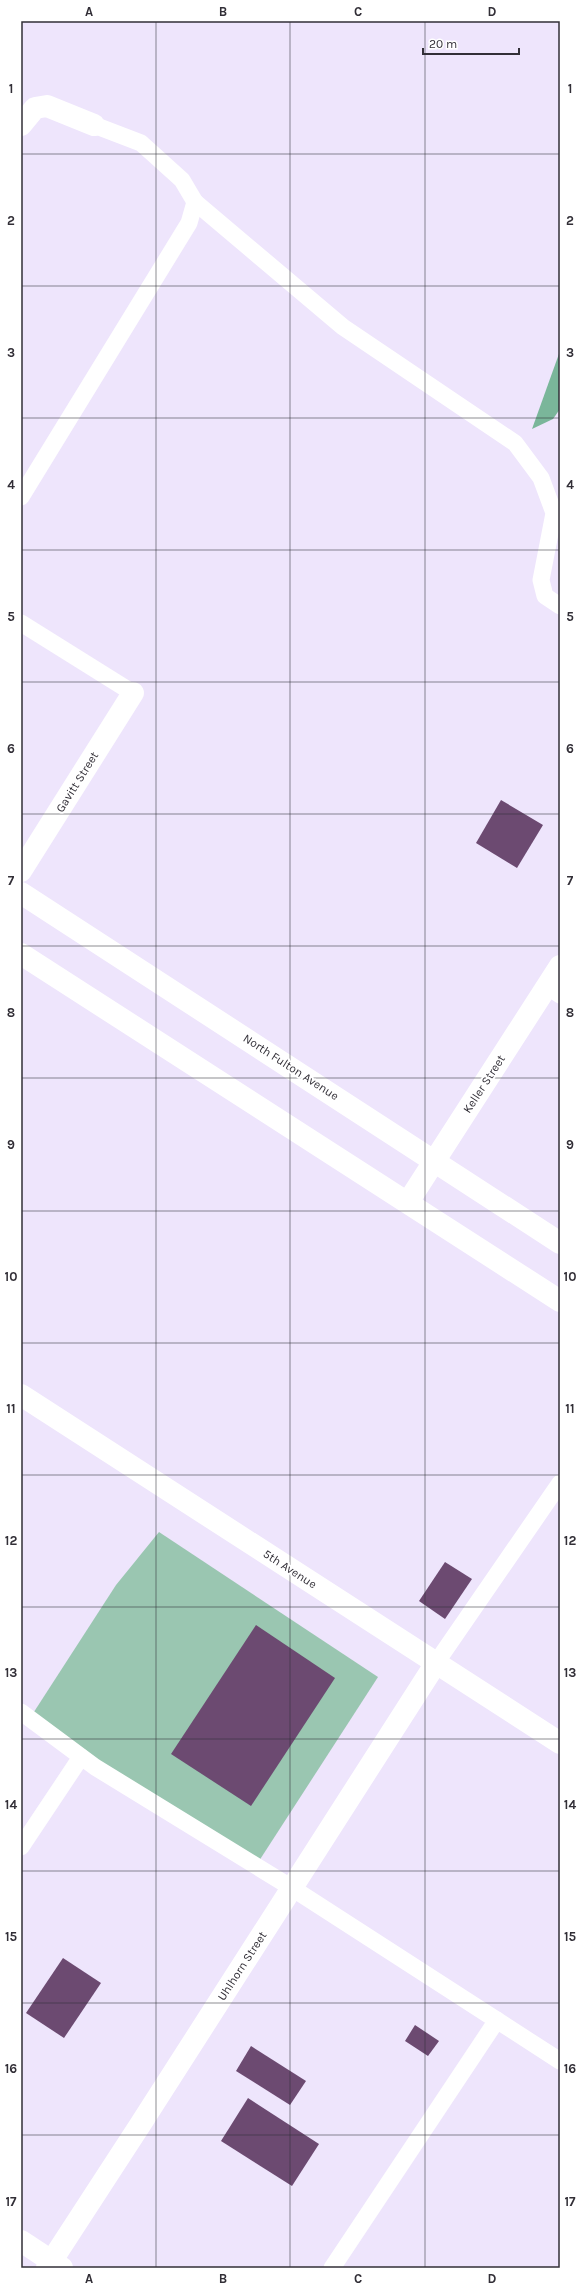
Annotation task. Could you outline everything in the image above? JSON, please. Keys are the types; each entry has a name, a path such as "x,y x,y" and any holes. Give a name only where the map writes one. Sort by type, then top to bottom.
{"street":[{"path":"21,125 36,108 46,106 94,125"},
{"name":"Gavitt Street","path":"21,871 133,693"},
{"name":"North Fulton Avenue","path":"21,893 435,1160 560,1243"},
{"path":"21,954 560,1301"},
{"name":"Keller Street","path":"408,1202 435,1160 554,990 560,966"},
{"name":"5th Avenue","path":"21,1395 560,1743"},
{"name":"Uhlhorn Street","path":"53,2266 436,1663"},
{"path":"21,2241 53,2266"}],"lane":[{"path":"94,125 142,143 182,180 195,202 343,327 515,443 541,478 554,513 541,580 545,596 560,606"},
{"path":"21,497 189,224 195,202"},
{"path":"21,623 133,693"},
{"path":"436,1663 560,1483"},
{"path":"21,1712 81,1757 292,1888 560,2061"},
{"path":"21,1847 81,1757"},
{"path":"332,2268 497,2020"}],"green space":[{"path":"560,351 560,409 553,419 532,429"},
{"path":"159,1532 378,1677 259,1861 30,1718 116,1585"}],"building":[{"path":"501,800 543,825 517,868 476,843"},
{"path":"445,1562 472,1579 445,1619 419,1601"},
{"path":"256,1625 335,1678 251,1806 171,1754"},
{"path":"63,1958 101,1983 64,2038 26,2013"},
{"path":"415,2025 439,2041 428,2056 405,2041"},
{"path":"251,2046 306,2081 290,2105 236,2071"},
{"path":"248,2098 319,2144 292,2186 221,2141"}]}
